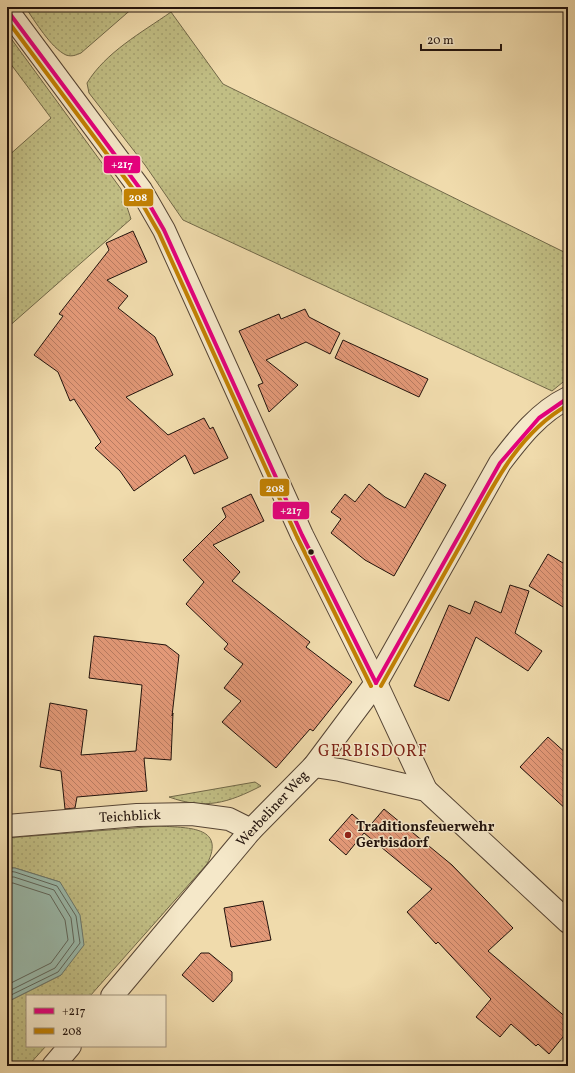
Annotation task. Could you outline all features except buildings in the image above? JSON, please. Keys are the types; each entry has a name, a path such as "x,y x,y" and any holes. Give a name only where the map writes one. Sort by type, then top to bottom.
{"street":[{"path":"7,10 141,190 164,230 302,535 376,683 426,790 568,922"},
{"name":"Werbeliner Weg","path":"113,995 251,830 314,766 376,683 500,463 523,434 539,417 568,398"},
{"path":"314,766 340,770 426,790"},
{"name":"Teichblick","path":"7,826 137,815 192,814 229,819 251,830"},
{"path":"53,1066 69,1047"}],"shaded area":[{"path":"25,7 134,7 81,53 70,56 60,52 55,47"},
{"path":"171,12 223,84 568,254 568,378 552,391 183,220 145,165 89,93 87,83 114,52"},
{"path":"7,33 121,189 131,219 7,328 7,157 51,118 7,59"},
{"path":"255,782 261,786 238,797 216,803 194,803 169,797"},
{"path":"159,826 180,827 200,831 207,835 212,842 212,851 207,864 91,995 26,995 26,1047 45,1047 28,1066 7,1066 7,1002 61,975 60,882 15,868 7,868 7,838"}],"water":[{"path":"7,868 15,868 60,882 80,915 84,945 61,975 7,1002"}],"transit line":[{"name":"+217","path":"7,10 141,190 164,230 302,535 376,683"},
{"name":"208","path":"7,20 136,193 159,233 297,537 371,686"},
{"name":"+217","path":"376,683 500,463 539,418 568,398"},
{"name":"208","path":"381,686 502,471 531,434 548,418 568,405"}],"place":[{"name":"Traditionsfeuerwehr Gerbisdorf","path":"348,835"}],"district":[{"name":"GERBISDORF","path":"373,752"}]}
